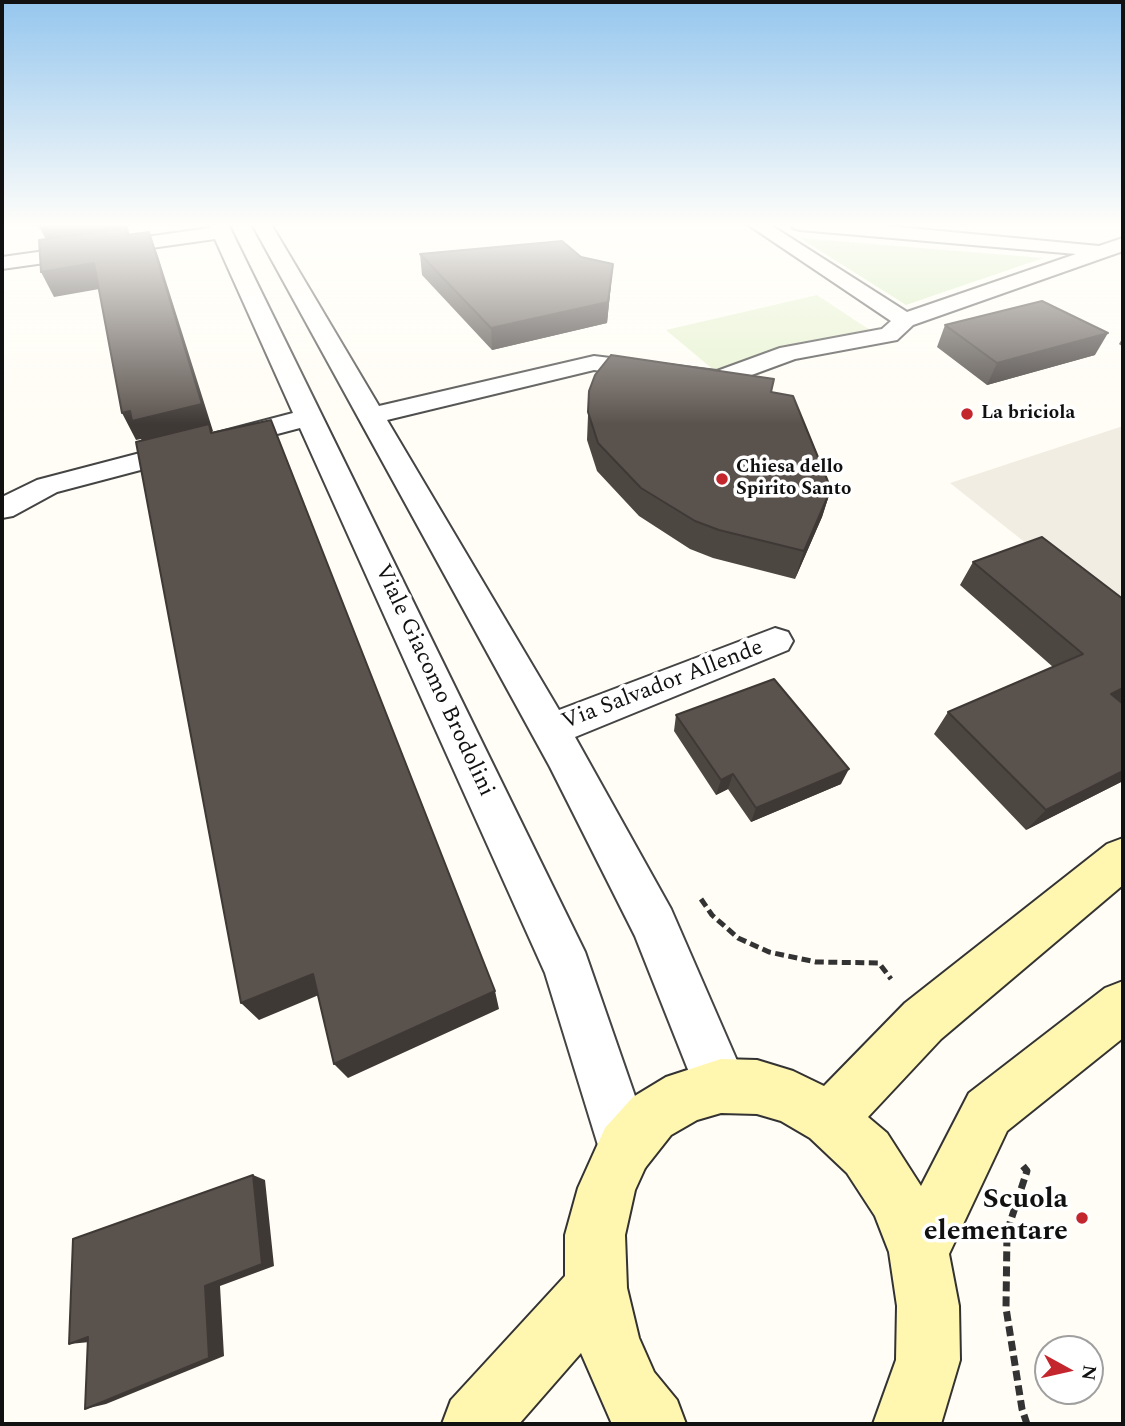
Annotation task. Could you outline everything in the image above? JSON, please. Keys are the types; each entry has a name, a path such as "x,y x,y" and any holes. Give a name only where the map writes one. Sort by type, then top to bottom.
{"street":[{"name":"Viale Giacomo Brodolini","path":"249,291 568,969 625,1148"},
{"path":"299,291 550,730 653,925 722,1086"},
{"path":"861,291 905,320"},
{"path":"369,416 594,363 719,379 789,354 889,335 905,320 989,291"},
{"path":"2,509 47,486 309,417"},
{"name":"Via Salvador Allende","path":"550,730 775,641"},
{"path":"830,1119 923,1021 1123,859"},
{"path":"919,1252 988,1112 1123,1006"},
{"path":"653,1424 631,1395 612,1352 596,1288 595,1235 607,1188 625,1148 652,1116 685,1096 722,1086 757,1087 793,1098 830,1119 867,1153 897,1198 919,1252 928,1306 928,1360 913,1420"},
{"path":"475,1424 596,1288"}],"path":[{"path":"1027,1171 1007,1232 1006,1308 1022,1409 1027,1424"}],"green space":[{"path":"883,291 948,291 906,305"},
{"path":"817,295 873,332 716,372 666,330"}],"shaded area":[{"path":"1123,426 1123,620 950,483"}],"building":[{"path":"99,291 167,291 202,404 132,421 130,411 122,413"},
{"path":"455,291 610,291 608,302 491,328"},
{"path":"1042,301 1108,333 997,363 945,325"},
{"name":"Chiesa dello Spirito Santo","path":"611,355 774,379 771,392 793,396 831,489 804,551 719,530 695,521 641,488 598,443 588,412 589,391 595,375"},
{"path":"271,420 495,991 334,1064 313,974 241,1003 136,442 209,424 211,433"},
{"path":"1042,537 1123,599 1123,688 1111,694 1123,704 1123,771 1046,810 948,712 1083,654 973,562"},
{"path":"774,679 849,769 756,808 733,774 721,780 676,715"},
{"path":"253,1175 262,1264 205,1286 209,1358 85,1409 88,1337 69,1344 73,1239"}],"place":[{"name":"La briciola","path":"967,414"},
{"name":"Chiesa dello Spirito Santo","path":"722,479"},
{"name":"Scuola elementare","path":"1082,1218"}]}
